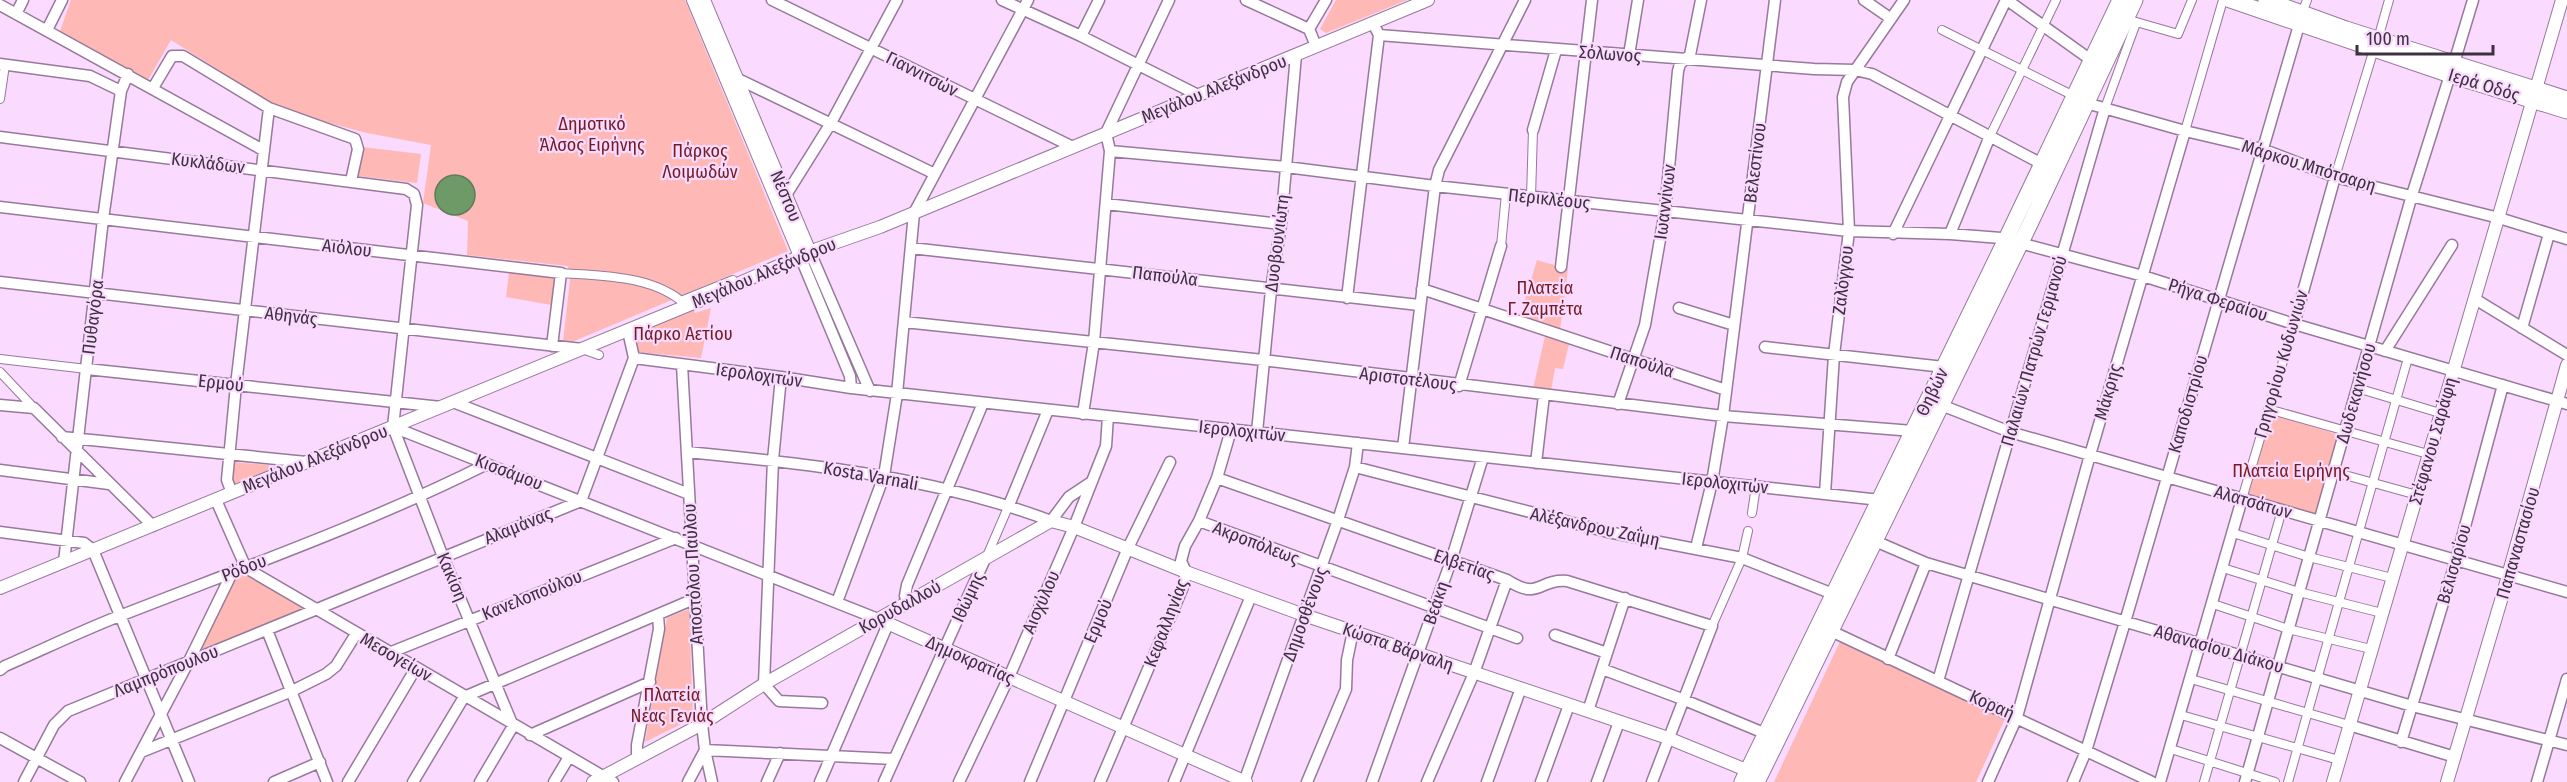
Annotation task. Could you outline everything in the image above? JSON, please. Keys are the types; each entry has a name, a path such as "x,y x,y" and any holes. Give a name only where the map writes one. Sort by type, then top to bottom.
{"main road":[{"name":"Θηβών","path":"1751,778 1831,631 1941,405 2013,241 2080,99 2091,60 2120,0"},
{"name":"Θηβών","path":"1751,778 1764,733 1944,367 2013,241 2042,164 2080,99 2131,21 2135,0"},
{"name":"Ιερά Οδός","path":"2230,0 2303,13"},
{"name":"Ιερά Οδός","path":"2266,0 2376,44 2452,69 2534,94 2567,99"},
{"name":"Ιερά Οδός","path":"2534,94 2567,111"}],"street":[{"path":"16,14 23,0"},
{"path":"47,30 62,0"},
{"name":"Νέστου","path":"693,0 732,80 805,254 870,391"},
{"name":"Νέστου","path":"704,0 732,80"},
{"name":"Γιαννιτσών","path":"772,0 1073,147"},
{"path":"781,197 831,123 897,0"},
{"path":"1002,0 1025,5 1198,95"},
{"path":"1082,36 1099,0"},
{"path":"1083,414 1094,342 1101,268 1110,151 1106,133 1168,0"},
{"path":"1246,0 1309,29 1316,46"},
{"path":"1309,29 1326,0"},
{"name":"Μεγάλου Αλεξάνδρου","path":"0,588 628,331 684,304 805,254 914,213 1428,0"},
{"path":"1403,448 1419,305 1439,170 1525,0"},
{"path":"1561,267 1592,0"},
{"path":"1629,56 1638,0"},
{"name":"Ιωαννίνων","path":"1618,404 1645,325 1665,211 1678,71 1680,64 1686,60 1692,49 1701,0"},
{"name":"Βελεστίνου","path":"1696,548 1712,482 1723,416 1775,0"},
{"path":"1864,0 1890,18"},
{"name":"Ζαλόγγου","path":"1825,494 1834,355 1849,231 1843,97 1847,82 1904,0"},
{"path":"1893,234 2006,0 2091,60"},
{"path":"1950,234 1990,136 2056,0"},
{"path":"2131,21 2178,34 2192,0"},
{"name":"Μάκρης","path":"1988,782 2017,717 2090,455 2223,0"},
{"name":"Γρηγορίου Κυδωνιών","path":"2160,782 2335,177 2389,0"},
{"name":"Δωδεκανήσου","path":"2246,778 2412,195 2473,0"},
{"name":"Στέφανου Σαράφη","path":"2333,782 2562,0"},
{"path":"0,5 262,150"},
{"path":"837,602 884,476 897,393 914,213 1025,5"},
{"name":"Καποδιστρίου","path":"2073,782 2086,751 2125,622 2303,13"},
{"name":"Παλαιών Πατρών Γερμανού","path":"1938,681 2131,21"},
{"path":"1347,298 1378,35 1373,22"},
{"path":"1942,30 2080,99"},
{"name":"Σόλωνος","path":"1378,35 1629,56 1856,70 1872,74 2042,164"},
{"path":"1531,196 1533,130 1556,50"},
{"path":"153,88 172,56 178,55 225,80 269,108 355,139 358,149 351,182"},
{"name":"Δυοβουνιώτη","path":"1257,432 1271,290 1281,224 1296,55"},
{"path":"0,99 3,64 90,76 121,91"},
{"name":"Πυθαγόρα","path":"64,562 80,439 103,219 121,91 128,74"},
{"path":"732,80 831,123 935,174"},
{"name":"Μάρκου Μπότσαρη","path":"2080,99 2185,131 2262,149 2335,177 2499,218 2567,239"},
{"path":"232,493 227,480 229,453 262,150 269,108"},
{"name":"Κυκλάδων","path":"0,136 406,189 414,194 417,205 411,256"},
{"name":"Περικλέους","path":"1110,151 1286,167 1435,186 1849,231 1950,234 2013,241"},
{"path":"1459,386 1501,246 1506,194"},
{"path":"1106,204 1281,224"},
{"name":"Αιόλου","path":"0,207 608,277 643,283 665,290 684,304"},
{"path":"2522,328 2549,234"},
{"name":"Ρήγα Φεραίου","path":"2013,241 2142,276 2294,324 2562,403"},
{"path":"2385,351 2451,245"},
{"name":"Παπούλα","path":"910,248 1419,305"},
{"name":"Νέστου","path":"805,254 850,376 851,388"},
{"path":"393,427 411,256"},
{"path":"684,304 753,271"},
{"path":"543,366 561,273"},
{"name":"Αθηνάς","path":"0,282 582,349"},
{"name":"Παπούλα","path":"1422,289 1726,390"},
{"path":"2475,299 2567,355"},
{"path":"1679,308 1734,325"},
{"name":"Αριστοτέλους","path":"904,322 1263,360 1459,386 1723,416 1913,431"},
{"path":"581,501 634,358 628,331"},
{"path":"1765,347 1944,367"},
{"path":"582,349 598,355"},
{"name":"Ιερολοχιτών","path":"634,358 870,391 1880,500"},
{"path":"2288,782 2327,637 2340,602 2408,358"},
{"name":"Ερμού","path":"0,359 394,402 447,405 689,494"},
{"name":"Αποστόλου Παύλου","path":"682,365 702,724 712,782"},
{"name":"Παπαναστασίου","path":"2447,782 2562,403 2567,365"},
{"path":"0,372 62,437 153,526"},
{"path":"781,377 773,460 764,684 779,700 822,703"},
{"name":"Βελισαρίου","path":"2401,742 2456,560 2503,385"},
{"path":"2357,388 2440,412"},
{"path":"1536,463 1544,395"},
{"path":"911,602 905,596 907,585 983,403"},
{"path":"0,405 34,408"},
{"name":"Αλατσάτων","path":"1941,405 2010,432 2567,592"},
{"name":"Ιθώμης","path":"884,782 986,559 1048,410"},
{"path":"2268,410 2428,454"},
{"name":"Αισχύλου","path":"960,782 1009,677 1074,526 1106,446 1108,416"},
{"name":"Κισσάμου","path":"393,427 691,544"},
{"name":"Κακίση","path":"393,427 443,557 497,681 513,726"},
{"name":"Κεφαλληνίας","path":"1100,782 1183,587 1186,572 1181,561 1185,546 1199,521 1231,430"},
{"path":"62,437 306,462"},
{"name":"Δημοσθένους","path":"1244,782 1338,520 1354,467 1358,443"},
{"name":"Kosta Varnali","path":"687,452 773,460 884,476 948,489 1009,505 1050,521"},
{"name":"Βεάκη","path":"1372,782 1451,561 1483,457"},
{"name":"Ερμού","path":"1030,782 1128,548 1170,462"},
{"name":"Ρόδου","path":"0,670 120,615 246,568 420,497 487,464"},
{"name":"Αλέξανδρου Ζαΐμη","path":"1354,467 1471,499 1608,532 1742,558 1833,594"},
{"path":"0,470 109,484"},
{"path":"2334,472 2417,495"},
{"name":"Ελβετίας","path":"1216,478 1507,580 1526,590 1567,581 1712,626"},
{"name":"Κορυδαλλού","path":"603,780 637,758 702,724 764,684 883,621 911,602 1050,521 1069,496 1090,483"},
{"path":"1752,513 1756,486"},
{"path":"216,500 246,568"},
{"name":"Αλαμάνας","path":"316,609 581,501"},
{"path":"2204,782 2253,618 2282,510"},
{"name":"Κώστα Βάρναλη","path":"1050,521 1074,526 1186,572 1304,615 1668,738 1751,778"},
{"name":"Ακροπόλεως","path":"1199,521 1517,638"},
{"path":"1652,782 1682,699 1742,558 1748,531"},
{"path":"0,532 84,543 93,550 189,782"},
{"path":"2233,533 2309,557 2391,578"},
{"name":"Κανελοπούλου","path":"389,652 676,538"},
{"name":"Αθανασίου Διάκου","path":"1875,541 1926,563 2277,667 2412,706 2567,745"},
{"name":"Δημοκρατίας","path":"691,544 883,621 1065,700 1244,782"},
{"path":"1888,659 1926,563"},
{"name":"Μεσογείων","path":"246,568 569,757 603,780"},
{"path":"2223,568 2299,592 2382,613"},
{"path":"125,782 189,661 232,573"},
{"path":"1427,782 1474,673 1507,580"},
{"path":"1174,782 1251,596"},
{"path":"1588,711 1625,598"},
{"path":"413,782 464,697 694,599"},
{"path":"2213,604 2288,629 2371,649"},
{"name":"Λαμπρόπουλου","path":"24,782 54,726 68,711 316,609"},
{"path":"637,758 637,745 660,629 658,616"},
{"path":"820,782 883,621"},
{"path":"267,630 327,782"},
{"path":"1307,782 1346,689 1347,660 1353,631"},
{"name":"Κοραή","path":"1831,631 2152,782"},
{"path":"141,752 292,691 332,670 356,634"},
{"path":"1555,635 1607,654"},
{"path":"348,782 416,668"},
{"path":"1602,669 1764,733"},
{"path":"2191,679 2455,757"},
{"path":"2536,782 2567,679"},
{"path":"530,735 650,682"},
{"path":"1487,782 1521,688"},
{"path":"1541,782 1569,705"},
{"path":"2181,715 2297,750 2339,760"},
{"path":"1597,782 1619,722"},
{"path":"480,782 513,726"},
{"path":"0,738 80,782"},
{"path":"2171,749 2210,762 2246,778 2275,782"},
{"path":"688,782 705,750 894,759"},
{"path":"767,782 780,753"},
{"path":"554,782 569,757"},
{"path":"274,782 320,762"}],"green space":[{"name":"Δημοτικό Άλσος Ειρήνης","path":"71,0 685,0 788,251 572,342 563,342 570,280 568,266 467,255 468,221 423,203 431,145 367,133 284,111 171,40 148,80 60,31"},
{"path":"1336,0 1407,0 1326,33 1320,29"},
{"path":"362,147 421,154 417,183 358,176"},
{"name":"Πλατεία Γ. Ζαμπέτα","path":"1537,260 1568,269 1560,330 1520,316"},
{"path":"509,272 556,278 551,305 506,297"},
{"name":"Πάρκο Αετίου","path":"693,307 695,313 711,308 701,358 638,352 637,331"},
{"name":"Πλατεία Γ. Ζαμπέτα","path":"1545,336 1569,344 1563,369 1555,368 1551,391 1533,389"},
{"name":"Πλατεία Ειρήνης","path":"2269,413 2339,435 2316,519 2246,495"},
{"path":"232,462 268,465 276,471 231,489"},
{"path":"247,571 310,609 193,657 234,576"},
{"name":"Πλατεία Νέας Γενιάς","path":"689,609 693,718 645,742 667,618"},
{"path":"1844,633 2009,710 1976,782 1774,782"}],"shaded area":[{"path":"455,175 469,181 475,195 469,209 455,215 441,209 435,195 441,181"}],"park label":[{"name":"Πάρκος Λοιμωδών","path":"700,161"}]}
